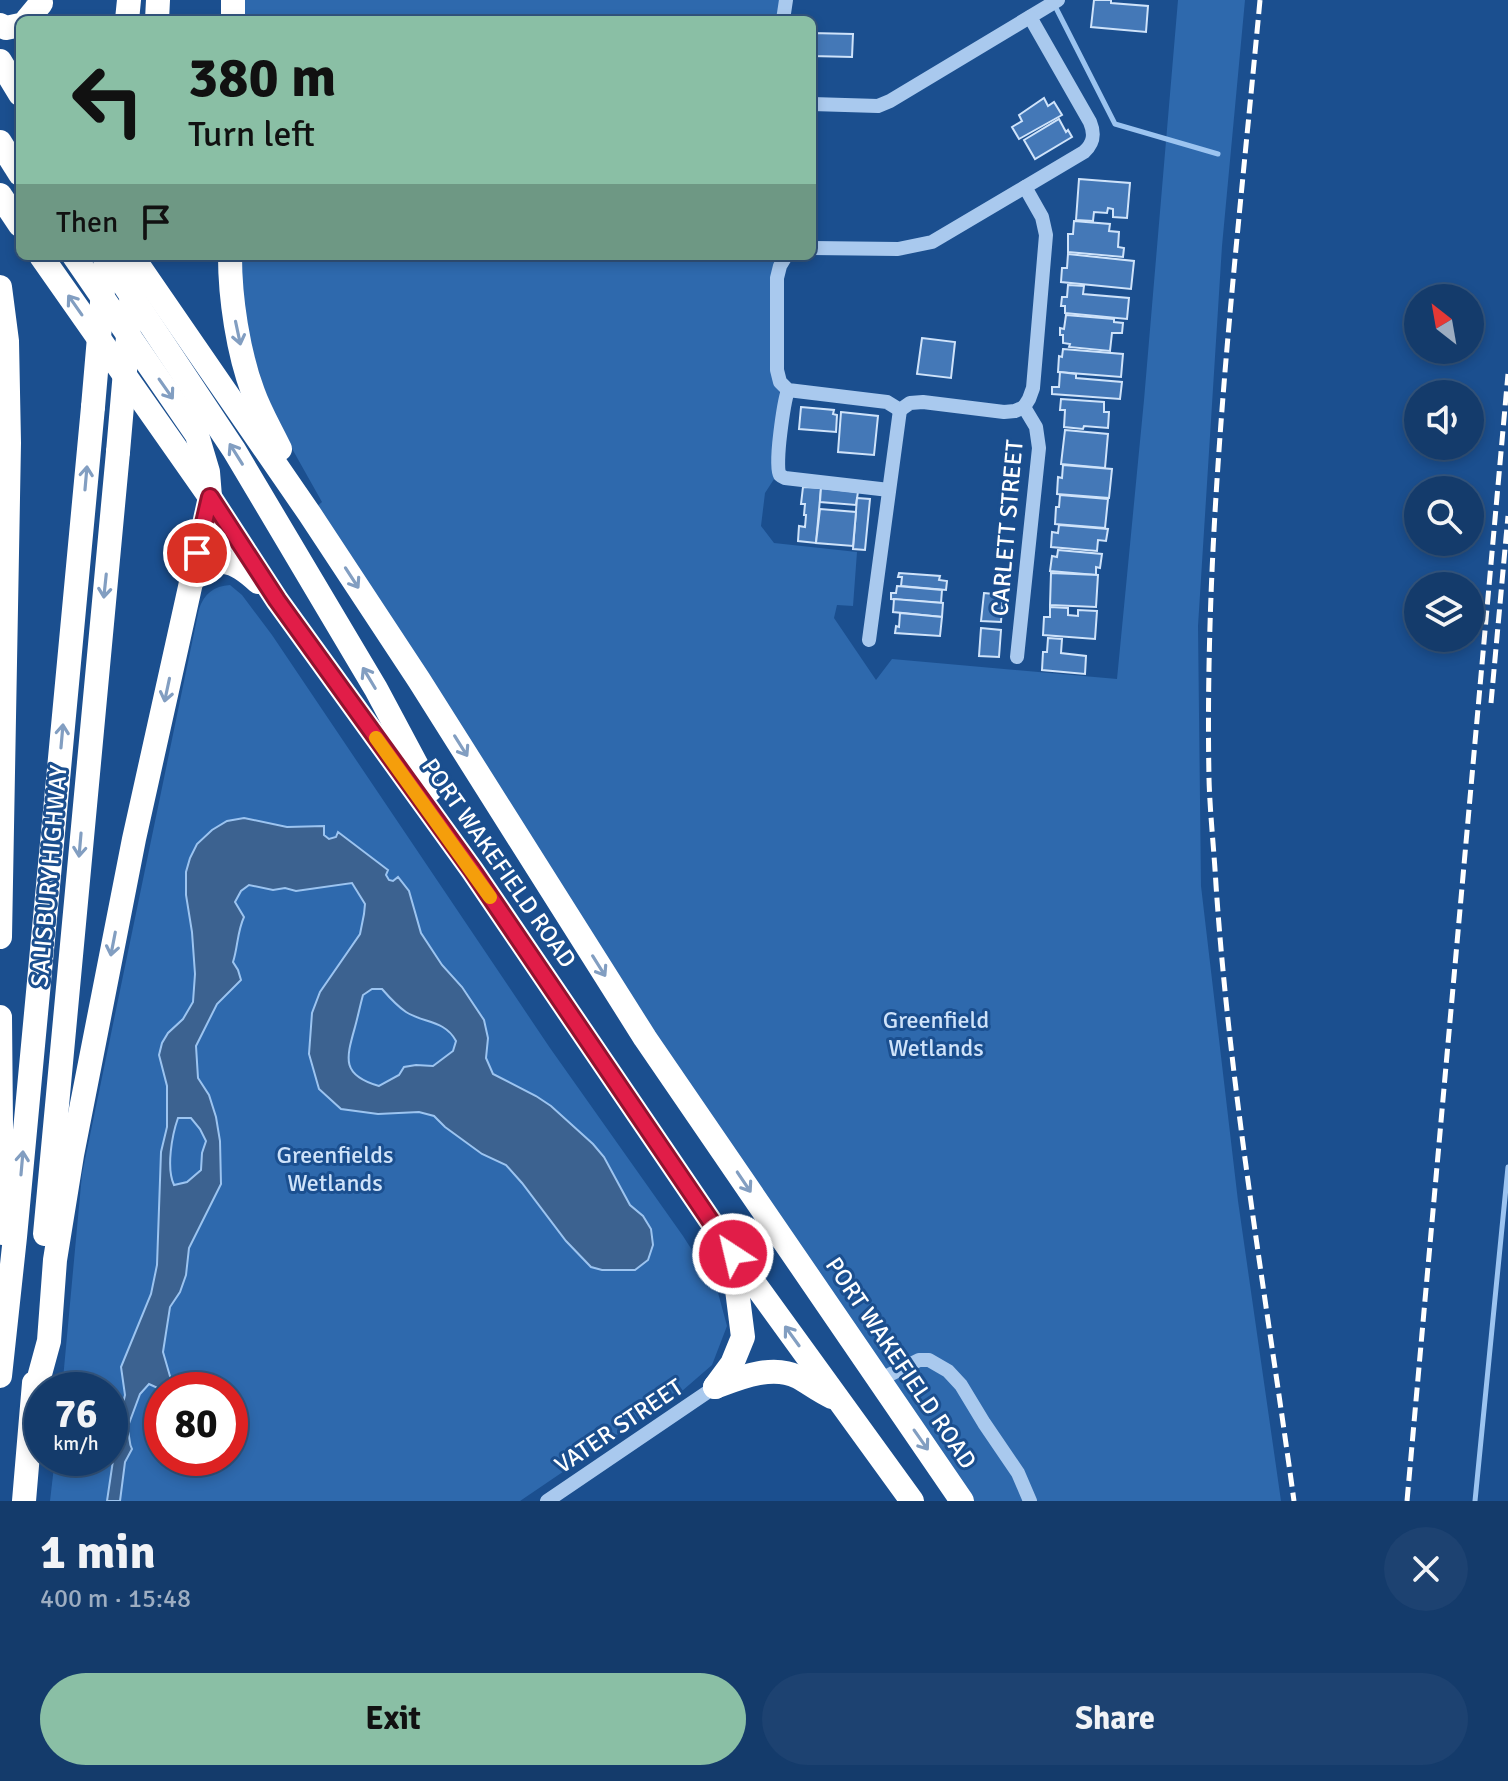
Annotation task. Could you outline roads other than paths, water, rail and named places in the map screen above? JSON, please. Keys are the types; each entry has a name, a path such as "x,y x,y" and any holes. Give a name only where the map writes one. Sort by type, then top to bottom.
{"highway":[{"path":"0,61 16,87"},
{"path":"0,142 16,168"},
{"path":"0,195 16,219"},
{"name":"PORT WAKEFIELD ROAD","path":"44,260 210,497 277,600 472,870 733,1254 912,1501"},
{"path":"41,1372 49,1341 55,1260 75,1140 134,839 210,497 208,472 197,435 77,260"},
{"name":"SALISBURY HIGHWAY","path":"0,1376 106,260"},
{"path":"109,260 242,463 376,689 472,870"},
{"name":"SALISBURY HIGHWAY","path":"34,1372 134,260"},
{"name":"PORT WAKEFIELD ROAD","path":"137,260 419,680 645,1038 962,1501"},
{"path":"230,260 236,327 253,392 309,513"},
{"path":"0,287 7,341 9,443 0,937"},
{"path":"191,582 209,565 229,562 244,569 277,600"},
{"path":"0,1017 3,1352"},
{"path":"715,1387 732,1364 743,1337 733,1254"},
{"path":"715,1387 741,1377 790,1374 838,1399"},
{"name":"SALISBURY HIGHWAY","path":"24,1501 26,1476"}],"street":[{"path":"816,104 878,106 890,101 1058,0"},
{"path":"816,248 898,249 921,246 942,237 1090,147 1094,130 1036,13"},
{"path":"869,640 900,410 910,403 923,402 1015,411 1024,407 1033,388 1046,235 1042,217 1025,187"},
{"path":"784,260 777,278 776,365 780,382 788,390 887,402 900,410"},
{"path":"788,390 778,454 778,473 781,476 889,490"},
{"name":"CARLETT STREET","path":"1017,657 1039,448 1036,427 1024,407"},
{"path":"879,1380 919,1360 929,1360 948,1371 961,1385 1018,1473 1030,1501"},
{"name":"VATER STREET","path":"547,1501 715,1387"}],"waterway":[{"path":"1055,6 1115,124 1218,154"},
{"path":"1475,1501 1508,1167"}],"railway":[{"path":"1260,0 1217,486 1211,584 1209,779 1230,1039 1294,1501"},
{"path":"1407,1501 1508,374"},
{"path":"1491,703 1508,516"}],"park label":[{"name":"Greenfield Wetlands","path":"936,1034"},
{"name":"Greenfields Wetlands","path":"335,1169"}]}
